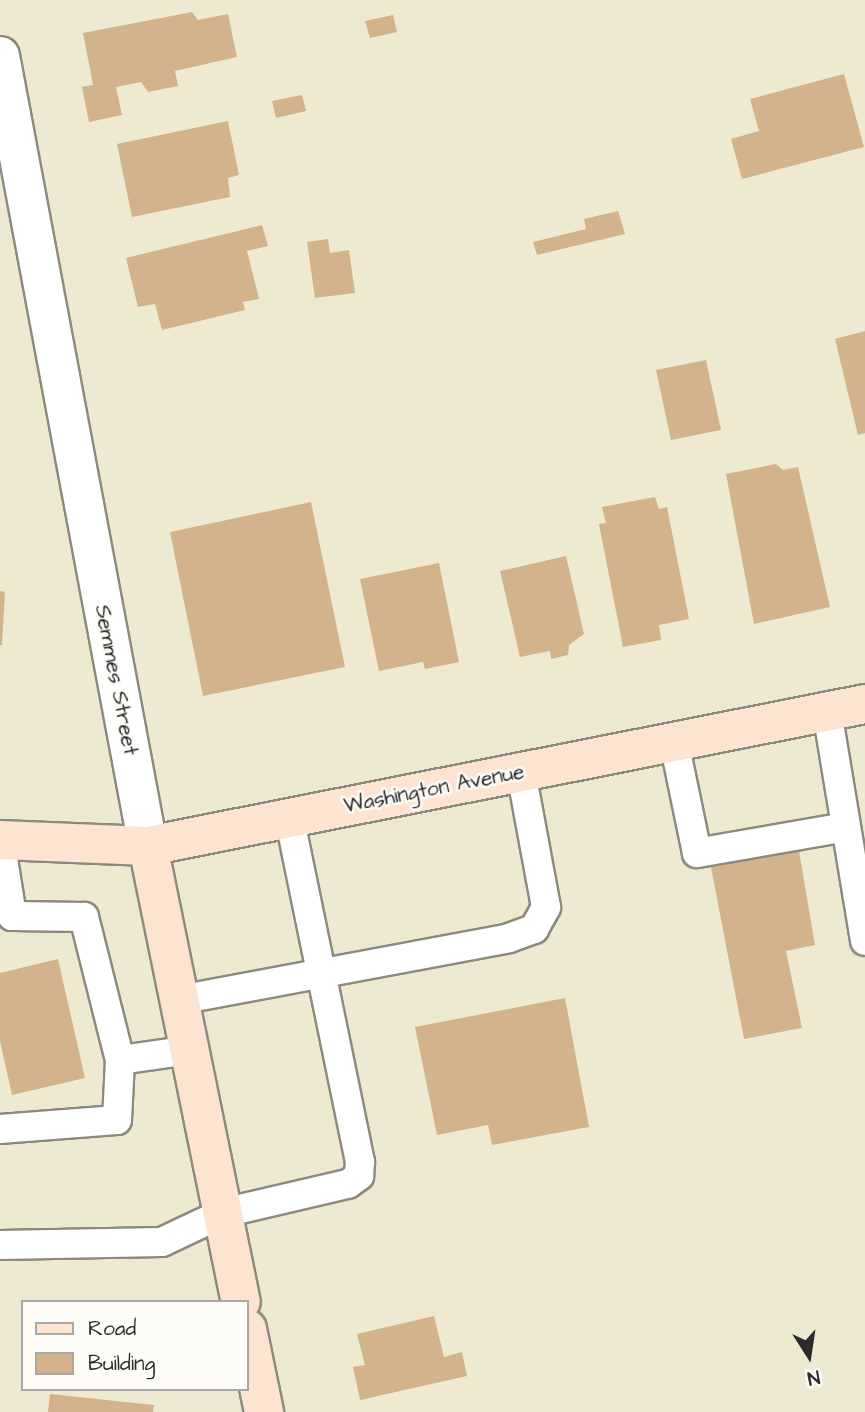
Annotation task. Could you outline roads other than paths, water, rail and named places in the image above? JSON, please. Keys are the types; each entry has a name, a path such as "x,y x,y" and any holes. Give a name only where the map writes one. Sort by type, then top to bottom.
{"street":[{"name":"Semmes Street","path":"0,56 148,846 241,1300"},
{"name":"Washington Avenue","path":"0,840 148,846 865,704"},
{"path":"248,1334 264,1412"}],"lane":[{"path":"827,711 865,941"},
{"path":"674,741 697,853 846,827"},
{"path":"179,1000 509,938 534,929 546,907 521,772"},
{"path":"0,1245 162,1242 223,1213 348,1184 359,1176 360,1162 289,817"},
{"path":"0,840 12,916 84,917 120,1060 117,1120 0,1129"},
{"path":"120,1060 190,1051"}]}
